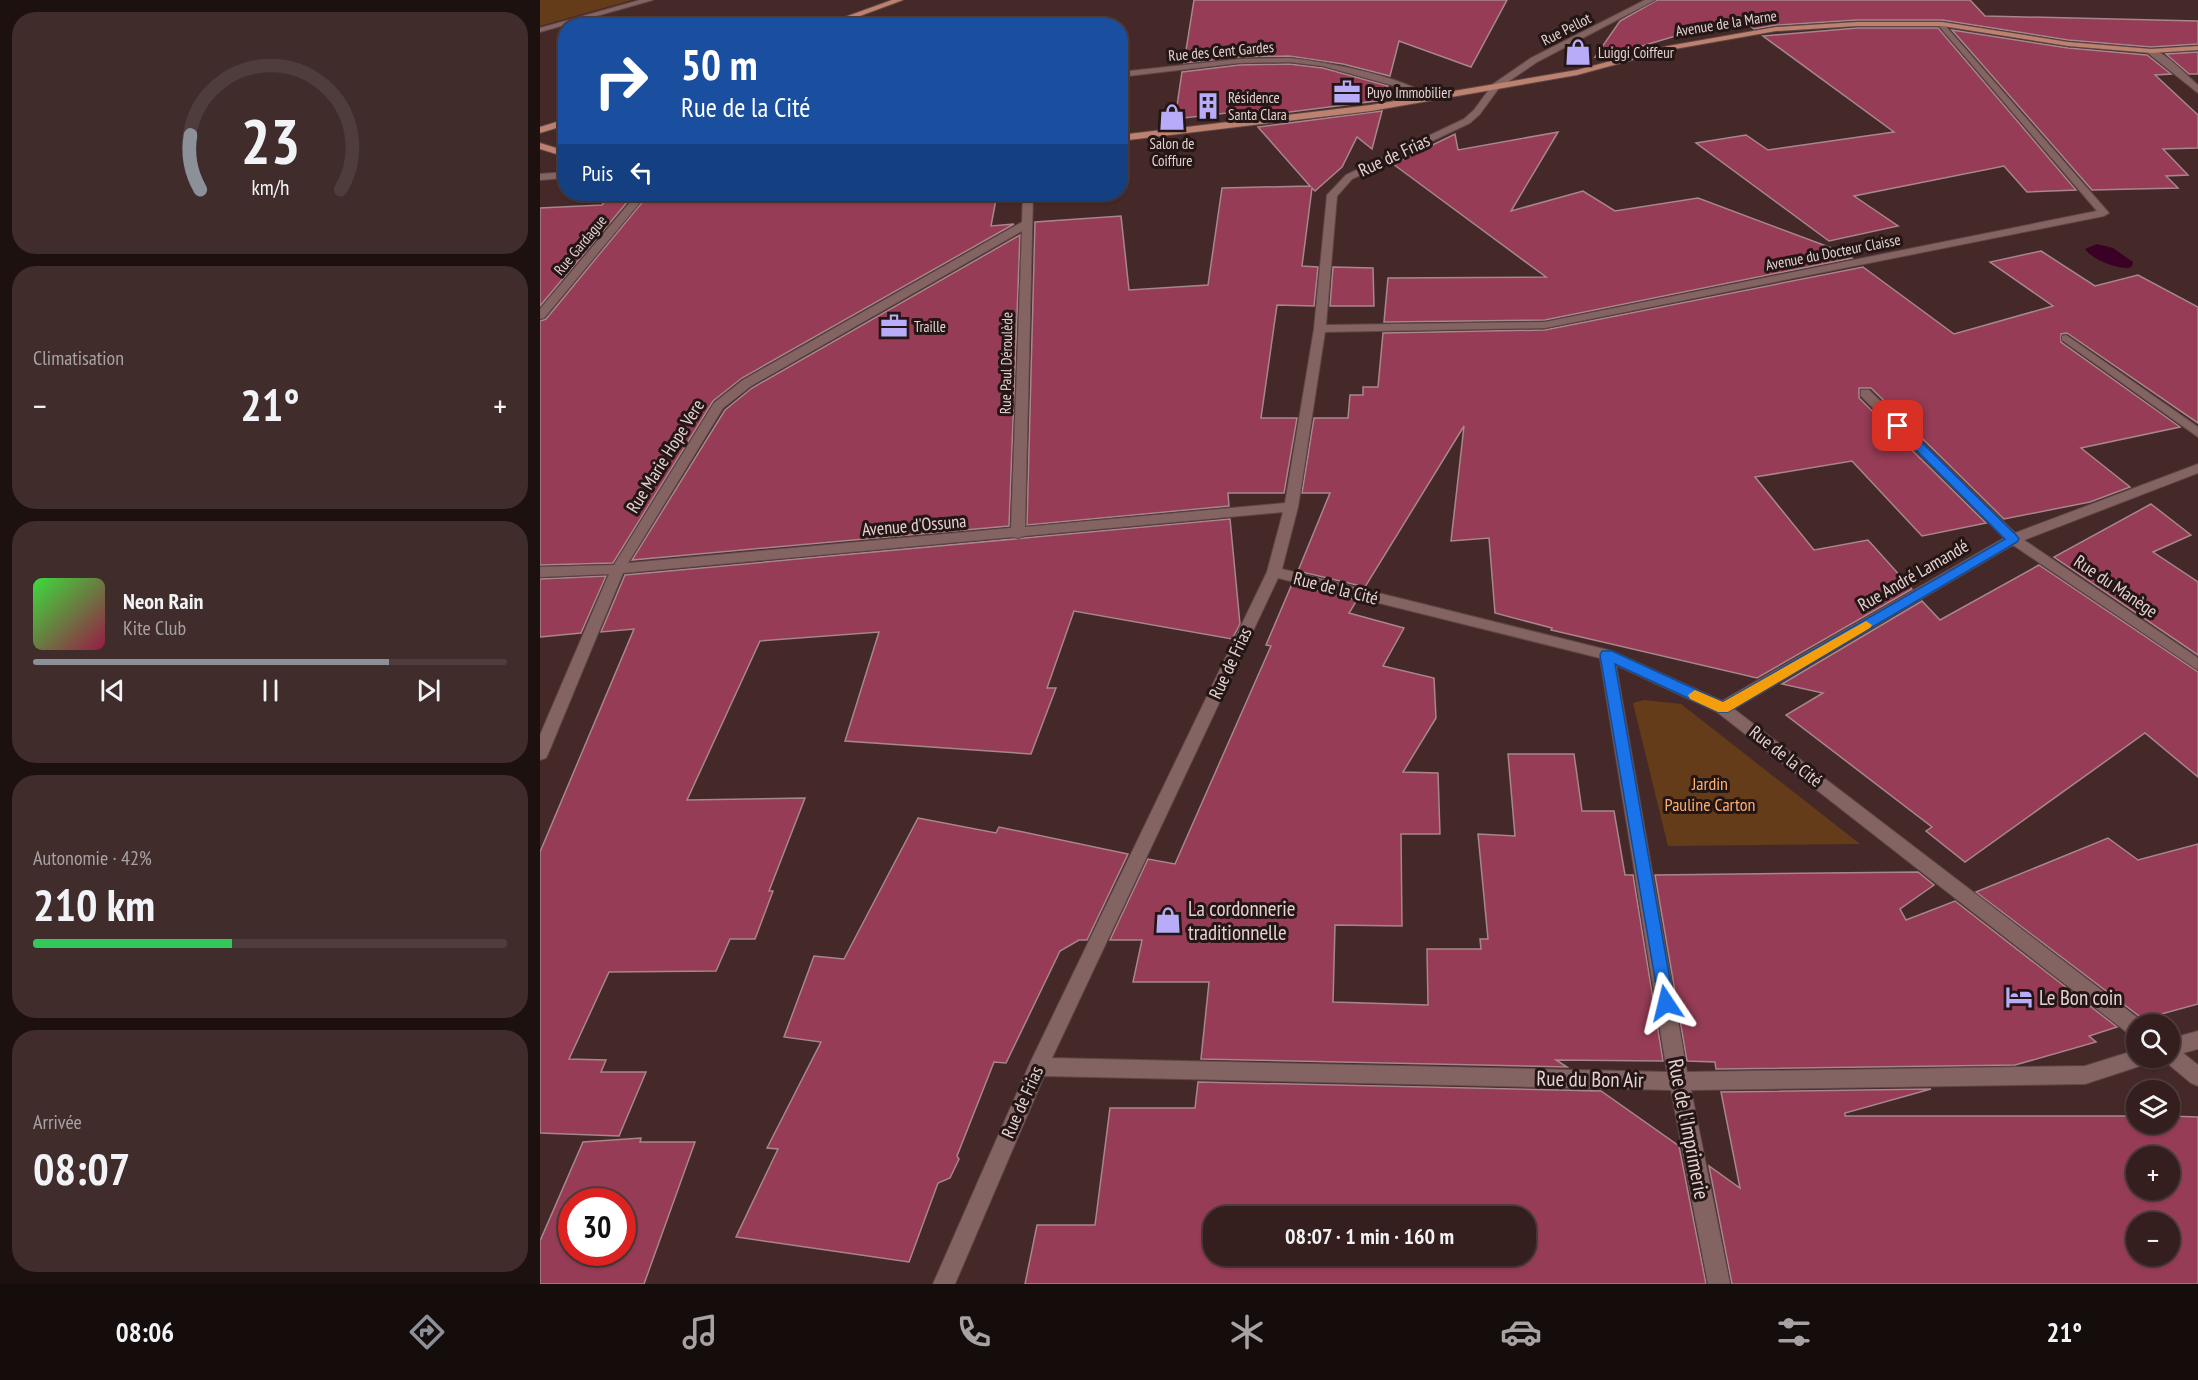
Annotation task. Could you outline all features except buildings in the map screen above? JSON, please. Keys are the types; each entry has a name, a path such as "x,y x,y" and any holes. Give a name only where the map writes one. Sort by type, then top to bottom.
{"main road":[{"path":"847,18 899,0"},
{"name":"Avenue de la Marne","path":"1128,137 1310,117 1426,98 1577,72 1668,48 1776,29 1857,24 1942,24 2068,44 2151,51 2198,48"},
{"path":"540,130 558,124"},
{"path":"540,146 558,152"}],"street":[{"path":"584,18 650,0"},
{"name":"Rue Pellot","path":"1496,86 1534,60 1651,0"},
{"name":"Avenue du Docteur Claisse","path":"1320,329 1545,325 2104,213 1942,24"},
{"path":"540,30 558,25"},
{"path":"2151,51 2198,90"},
{"name":"Rue des Cent Gardes","path":"1128,74 1239,61 1289,60 1323,64 1412,88 1426,98"},
{"name":"Rue de Frias","path":"944,1284 1038,1067 1274,572 1291,507 1320,329 1332,195 1349,177 1467,121 1477,112 1496,86"},
{"path":"540,177 558,176"},
{"name":"Rue Gardague","path":"540,316 636,201"},
{"name":"Rue Paul Déroulède","path":"1018,534 1028,201"},
{"name":"Rue Marie Hope Vere","path":"540,753 618,569 718,406 747,383 1026,224"},
{"path":"2066,338 2198,433"},
{"name":"Rue du Manège","path":"1865,393 2013,539 2198,665"},
{"name":"Rue André Lamandé","path":"1723,708 2013,539 2198,468"},
{"name":"Avenue d'Ossuna","path":"540,572 618,569 1018,534 1291,507"},
{"name":"Rue de la Cité","path":"1274,572 1607,655 1723,708 2126,1020"},
{"name":"Rue de l'Imprimerie","path":"1607,655 1679,1081 1719,1284"},
{"path":"2180,1045 2198,1040"},
{"name":"Rue du Bon Air","path":"1038,1067 1679,1081 2085,1075 2126,1062"},
{"path":"2180,1062 2198,1077"}],"green space":[{"path":"540,0 632,0 568,18 558,18 558,21 540,26"},
{"name":"Jardin Pauline Carton","path":"1644,700 1681,704 1860,844 1668,846 1633,703"}],"shaded area":[{"path":"2097,244 2113,248 2133,262 2132,266 2124,268 2098,260 2085,249"}],"slow traffic":[{"path":"1695,695 1723,708 1866,625"}],"place":[{"name":"Luiggi Coiffeur","path":"1578,52"},
{"name":"Puyo Immobilier","path":"1347,92"},
{"name":"Résidence Santa Clara","path":"1208,106"},
{"name":"Salon de Coiffure","path":"1172,117"},
{"name":"Traille","path":"894,326"},
{"name":"La cordonnerie traditionnelle","path":"1168,920"},
{"name":"Le Bon coin","path":"2019,997"}],"route":[{"path":"1666,1003 1607,655 1723,708 2013,539 1898,426"}]}
